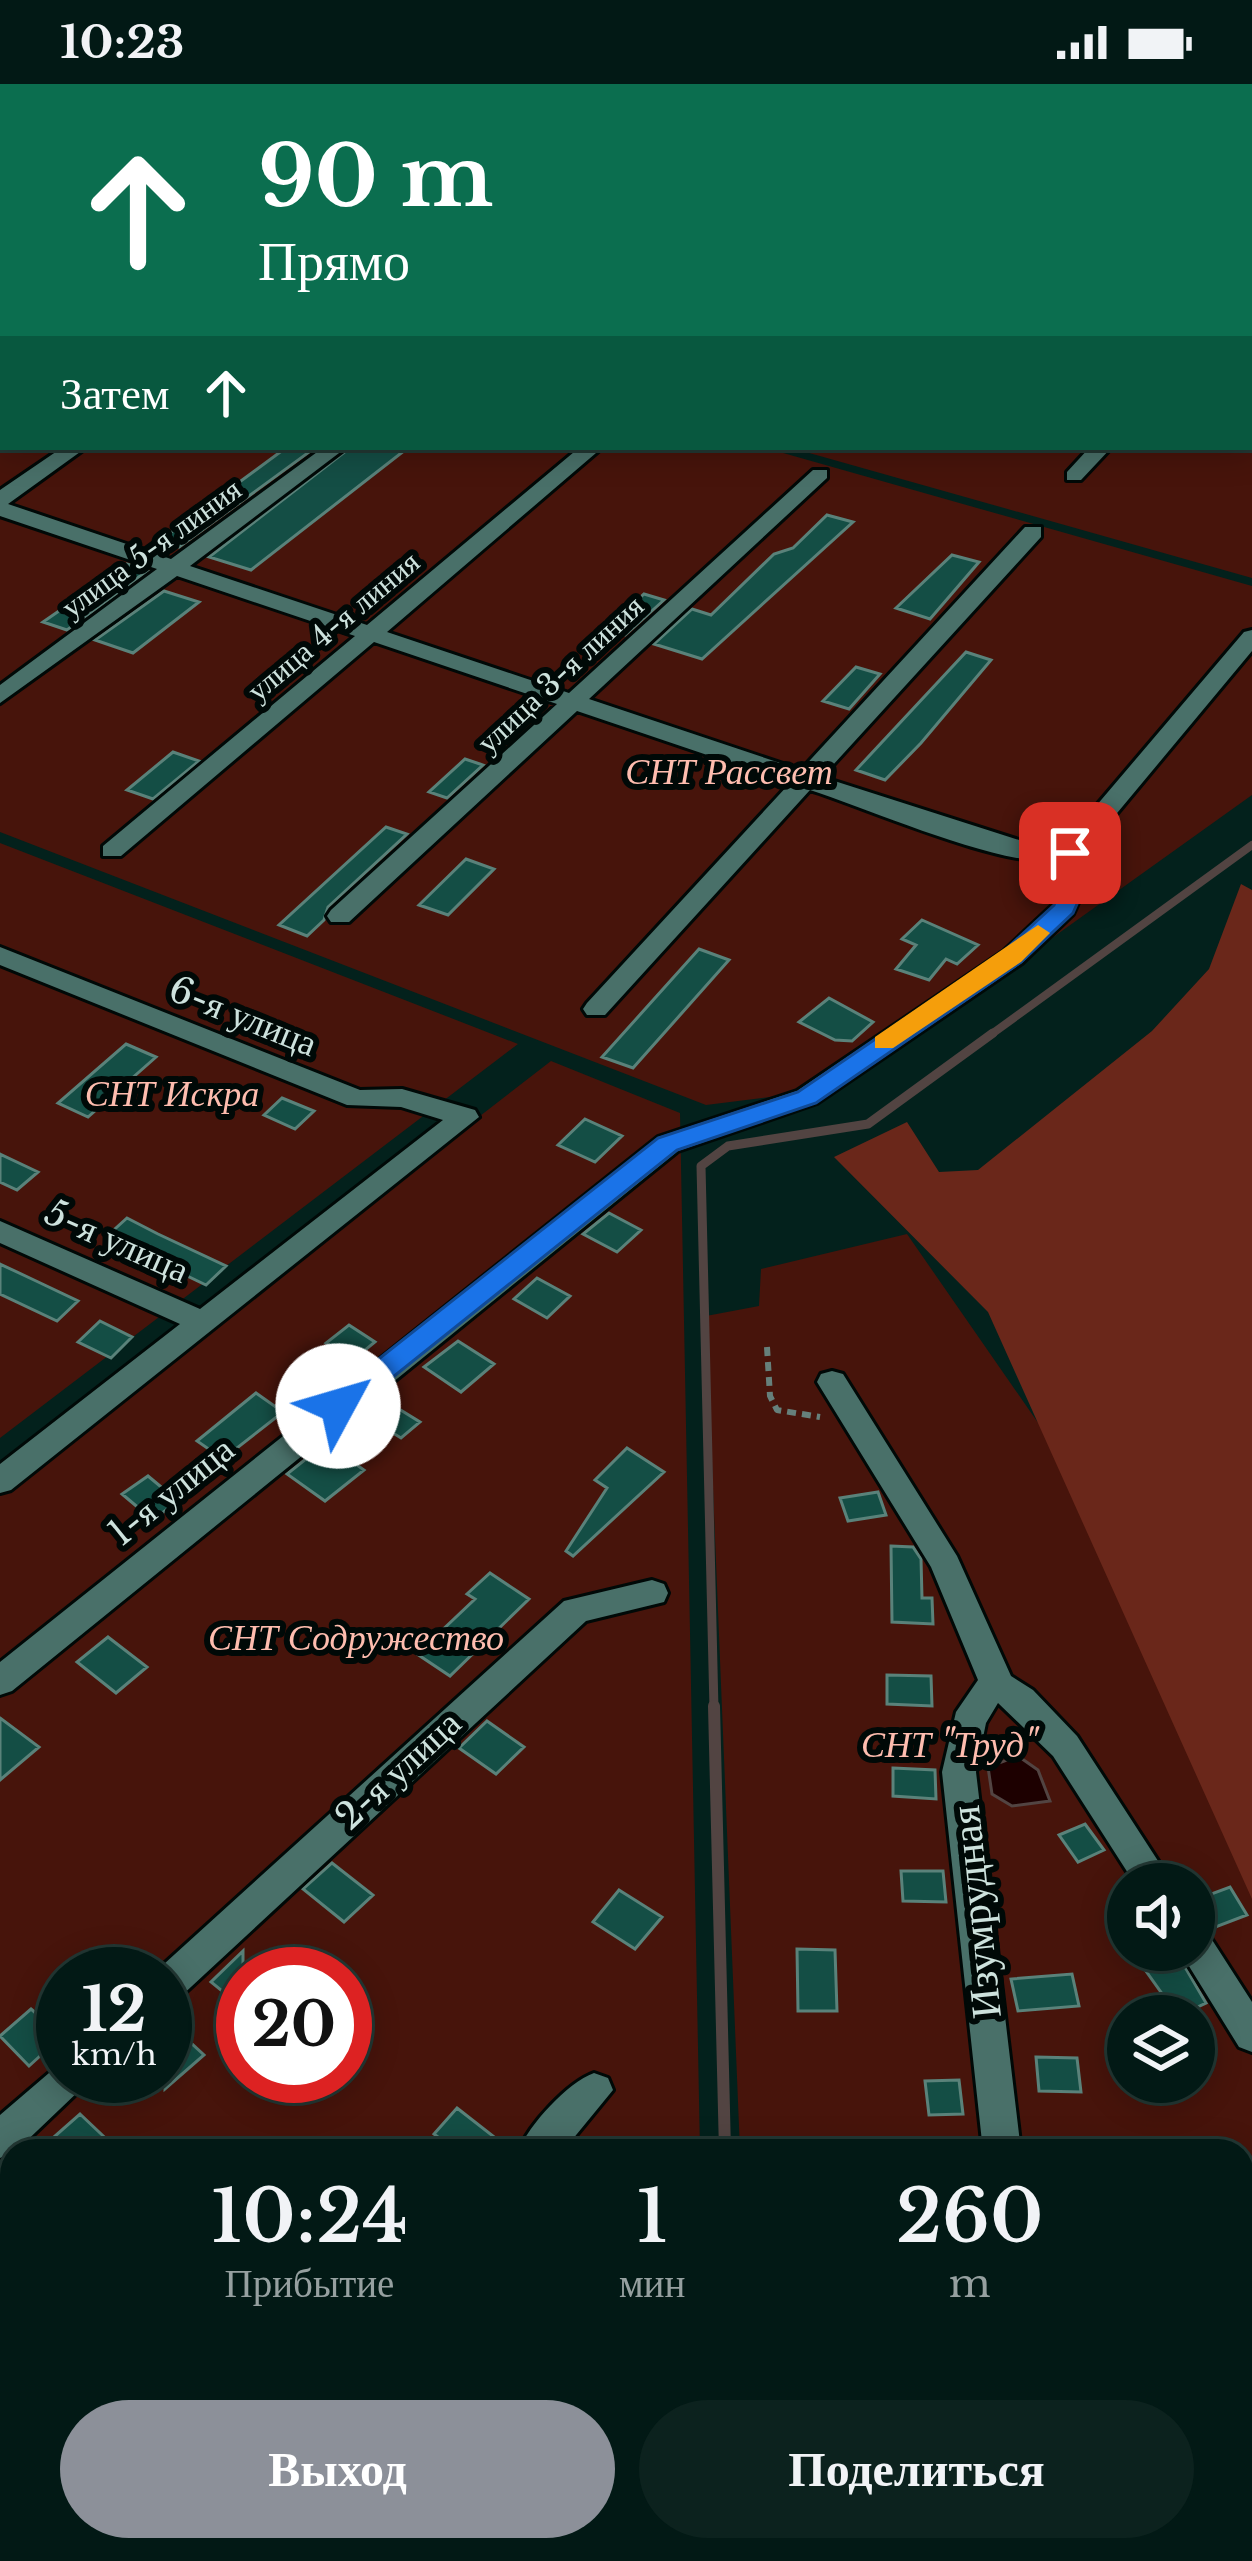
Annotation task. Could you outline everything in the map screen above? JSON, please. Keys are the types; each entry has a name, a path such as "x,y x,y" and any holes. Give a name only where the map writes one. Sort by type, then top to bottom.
{"street":[{"path":"0,500 73,450"},
{"name":"улица 5-я линия","path":"0,696 333,450"},
{"name":"улица 4-я линия","path":"112,851 589,450"},
{"path":"1074,476 1099,450"},
{"name":"улица 3-я линия","path":"340,916 820,474"},
{"path":"0,509 990,842 1044,856 1070,853 1252,637"},
{"path":"596,1009 1033,532"},
{"name":"1-я улица","path":"0,1681 668,1144 807,1097 1012,957 1064,908 1079,872 1070,853"},
{"name":"6-я улица","path":"0,955 357,1099 402,1098 465,1117 202,1322"},
{"name":"5-я улица","path":"0,1231 202,1322"},
{"path":"0,1481 202,1322"},
{"path":"832,1382 924,1518 974,1613 997,1685 1019,1696 1064,1748 1141,1863"},
{"name":"2-я улица","path":"192,1962 576,1610 652,1593"},
{"name":"Изумрудная","path":"997,1685 982,1694 969,1718 959,1772 1001,2139"},
{"path":"1212,1971 1252,2035"},
{"path":"548,2139 594,2090"},
{"path":"1,2139 40,2103"}],"path":[{"path":"767,1347 770,1396 777,1410 799,1418 853,1413"}],"green space":[{"name":"СНТ Рассвет","path":"0,450 773,450 1252,586 1252,795 842,1088 706,1105 0,832"},
{"path":"799,450 1252,450 1252,578"},
{"name":"СНТ Искра","path":"0,843 518,1044 0,1438"},
{"name":"СНТ Содружество","path":"551,1061 680,1113 700,2139 0,2139 0,1488"},
{"name":"СНТ \"Труд\"","path":"907,1234 1084,1489 1252,1892 1252,2139 740,2139 706,1316 759,1306 761,1269"}],"shaded area":[{"path":"1241,884 1252,890 1252,1899 988,1312 834,1157 907,1122 939,1172 978,1170 1152,1031 1209,969"},
{"path":"1018,1756 1038,1770 1050,1801 1012,1806 992,1794 988,1767"}],"building":[{"path":"283,450 312,450 179,547 167,544 164,552 151,547"},
{"path":"347,450 405,450 251,570 209,557"},
{"path":"827,515 853,522 702,659 654,644 692,609 711,615 774,554 793,548"},
{"path":"952,555 979,562 930,619 896,608"},
{"path":"127,564 147,571 67,630 43,622"},
{"path":"164,591 199,602 133,653 95,640"},
{"path":"644,594 664,600 625,635 606,629"},
{"path":"966,652 991,660 921,743 885,780 856,770"},
{"path":"856,667 880,674 849,709 823,701"},
{"path":"173,752 199,761 153,799 127,790"},
{"path":"465,759 483,765 447,798 429,792"},
{"path":"386,827 407,834 328,907 324,920 307,936 279,925"},
{"path":"466,859 494,869 448,915 419,905"},
{"path":"922,920 978,945 957,964 946,959 929,980 896,969 916,945 902,939"},
{"path":"699,949 729,960 633,1068 602,1057"},
{"path":"829,998 873,1022 852,1041 835,1040 799,1022"},
{"path":"126,1044 156,1057 88,1117 58,1103"},
{"path":"282,1098 314,1111 295,1129 264,1115"},
{"path":"585,1119 622,1136 595,1162 558,1145"},
{"path":"0,1154 38,1172 17,1190 0,1182"},
{"path":"609,1213 641,1230 617,1252 583,1234"},
{"path":"127,1218 226,1266 206,1285 106,1237"},
{"path":"0,1264 78,1301 57,1321 0,1294"},
{"path":"537,1278 570,1296 547,1318 514,1299"},
{"path":"100,1321 132,1337 111,1358 78,1342"},
{"path":"349,1325 375,1342 353,1360 326,1343"},
{"path":"458,1341 494,1364 461,1392 424,1367"},
{"path":"256,1393 283,1412 223,1459 197,1441"},
{"path":"386,1401 420,1422 401,1438 367,1417"},
{"path":"326,1443 364,1470 325,1501 287,1474"},
{"path":"627,1448 664,1472 573,1556 566,1551 607,1488 595,1480"},
{"path":"148,1476 178,1501 153,1520 122,1494"},
{"path":"878,1492 886,1515 848,1521 840,1498"},
{"path":"891,1546 913,1547 921,1559 922,1598 932,1598 933,1624 892,1622"},
{"path":"490,1573 529,1599 450,1676 417,1654 475,1599 467,1594"},
{"path":"108,1637 147,1667 116,1693 77,1662"},
{"path":"887,1675 931,1676 932,1706 887,1704"},
{"path":"0,1718 39,1747 0,1780"},
{"path":"487,1721 524,1747 496,1774 459,1748"},
{"path":"893,1768 935,1770 936,1799 893,1796"},
{"path":"1085,1824 1104,1850 1078,1862 1059,1835"},
{"path":"332,1863 373,1895 344,1922 303,1889"},
{"path":"901,1871 943,1871 946,1902 903,1901"},
{"path":"1230,1887 1247,1915 1215,1927 1215,1893"},
{"path":"619,1890 662,1917 635,1949 593,1922"},
{"path":"797,1949 835,1950 837,2011 798,2011"},
{"path":"1146,1971 1187,1971 1201,1995 1163,1995"},
{"path":"1072,1974 1079,2006 1018,2011 1011,1979"},
{"path":"31,2009 36,2013 36,2060 29,2066 0,2036"},
{"path":"192,2044 204,2055 192,2065"},
{"path":"1036,2057 1077,2058 1081,2092 1039,2091"},
{"path":"959,2080 963,2114 929,2115 925,2081"},
{"path":"457,2108 497,2139 440,2139 434,2134"},
{"path":"80,2114 106,2139 52,2139"}],"waterway":[{"path":"989,1036 1252,845"},
{"path":"714,1709 701,1166 728,1146 868,1124 993,1033"},
{"path":"714,1706 725,2139"}],"slow traffic":[{"path":"884,1043 1012,957 1038,933"}],"route":[{"path":"338,1406 668,1144 807,1097 1012,957 1064,908 1079,872 1070,853"}]}
